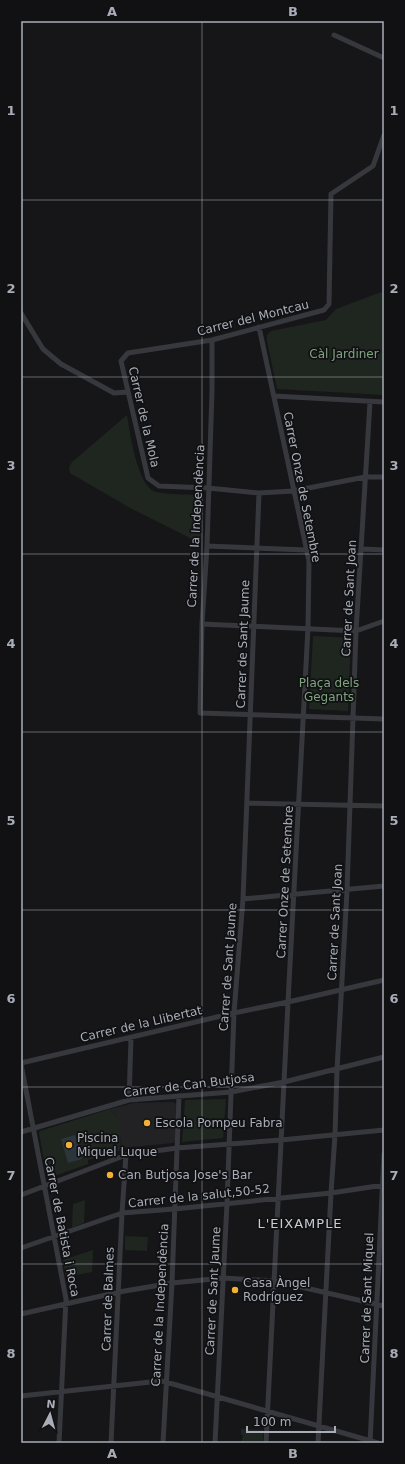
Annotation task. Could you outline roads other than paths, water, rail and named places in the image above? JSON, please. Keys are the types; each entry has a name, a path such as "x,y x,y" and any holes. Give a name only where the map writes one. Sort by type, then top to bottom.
{"street":[{"path":"334,35 384,58"},
{"name":"Carrer del Montcau","path":"121,361 128,353 212,340 324,310 329,304 331,194 372,166 384,135"},
{"path":"21,312 43,349 61,364 114,393 128,392"},
{"name":"Carrer Onze de Setembre","path":"259,327 309,561 308,628 266,1443"},
{"name":"Carrer de la Independència","path":"212,340 212,391 207,546 202,624 200,713 250,714"},
{"name":"Carrer de la Mola","path":"121,361 148,478 159,486 208,488 259,493 293,490 365,477 384,477"},
{"path":"274,396 384,402"},
{"name":"Carrer de Sant Joan","path":"318,1443 347,891 356,631 370,402"},
{"name":"Carrer de Sant Jaume","path":"215,1443 227,1203 234,1013 243,899 259,493"},
{"path":"207,546 306,550"},
{"path":"362,549 384,550"},
{"path":"202,624 356,631 384,622"},
{"path":"250,714 384,719"},
{"path":"247,803 384,806"},
{"path":"243,899 347,891 384,886"},
{"name":"Carrer de la Llibertat","path":"21,1063 234,1013 341,991 384,980"},
{"path":"129,1100 132,1038"},
{"name":"Carrer de Can Butjosa","path":"21,1132 129,1100 231,1092 337,1070 384,1057"},
{"name":"Carrer de Batista i Roca","path":"21,1063 67,1303 59,1443"},
{"name":"Carrer de la Independència","path":"163,1443 180,1096"},
{"path":"21,1195 126,1155 177,1148 384,1130"},
{"name":"Carrer de Sant Miquel","path":"370,1442 378,1304 384,1154"},
{"name":"Carrer de Balmes","path":"111,1443 126,1155"},
{"name":"Carrer de la salut,50-52","path":"21,1248 122,1213 331,1193 383,1186"},
{"path":"21,1314 119,1292 172,1283 223,1278 275,1281 326,1294 384,1306"},
{"path":"21,1396 160,1381 217,1396 370,1442 378,1443"}],"place":[{"name":"Escola Pompeu Fabra","path":"147,1123"},
{"name":"Piscina Miquel Luque","path":"69,1145"},
{"name":"Can Butjosa Jose's Bar","path":"110,1175"},
{"name":"Casa Àngel Rodríguez","path":"235,1290"}],"district":[{"name":"L'EIXAMPLE","path":"300,1223"}],"park label":[{"name":"Càl Jardiner","path":"344,354"},
{"name":"Plaça dels Gegants","path":"329,690"}]}
